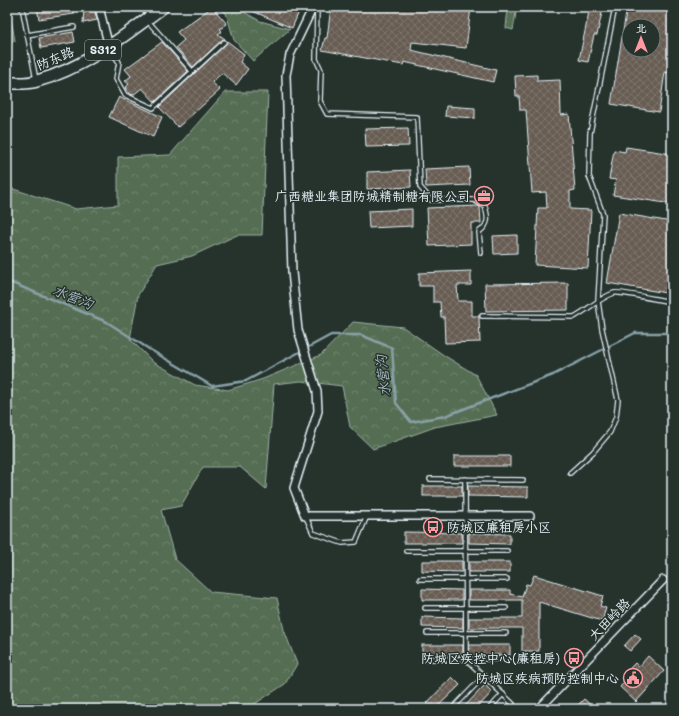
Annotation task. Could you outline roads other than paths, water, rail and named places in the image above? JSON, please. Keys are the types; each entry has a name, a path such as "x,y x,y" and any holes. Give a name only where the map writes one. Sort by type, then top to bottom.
{"main road":[{"name":"防东路","path":"36,82 72,68 109,47 163,7"},
{"name":"S312","path":"7,83 36,82"}],"street":[{"path":"99,7 109,47"},
{"path":"313,7 290,55 286,75 292,272 298,330 317,391 318,411 294,488 305,516 530,516"},
{"name":"大田岭路","path":"539,709 664,580"}],"lane":[{"path":"22,7 36,82"},
{"path":"317,7 316,59 321,70 320,101 327,114 417,117 420,187 431,200 474,200 484,206 488,218 485,227 479,232 480,253"},
{"path":"570,473 594,452 610,432 616,417 618,400 602,329 598,301 603,214 589,176 590,133 615,7"},
{"path":"146,20 192,71"},
{"path":"27,35 74,27"},
{"path":"109,47 119,62 116,79 125,95 152,108 224,42"},
{"path":"482,316 574,317 615,292 672,302"},
{"path":"430,479 522,480"},
{"path":"465,480 466,659 513,704"},
{"path":"305,516 313,533 342,543 356,542 367,516"},
{"path":"406,551 507,551"},
{"path":"420,579 507,579"},
{"path":"425,608 506,608"},
{"path":"427,633 506,633"},
{"path":"425,659 508,659"},
{"path":"452,709 484,676"},
{"path":"489,709 503,694"}],"waterway":[{"name":"水营沟","path":"7,281 107,322 212,386 246,381 331,335 361,335 392,348 396,403 411,422 445,416 553,375 635,333 672,333"}],"place":[{"name":"广西糖业集团防城精制糖有限公司","path":"484,196"},
{"name":"防城区廉租房小区","path":"433,527"},
{"name":"防城区疾控中心(廉租房)","path":"574,658"},
{"name":"防城区疾病预防控制中心","path":"633,678"}]}
